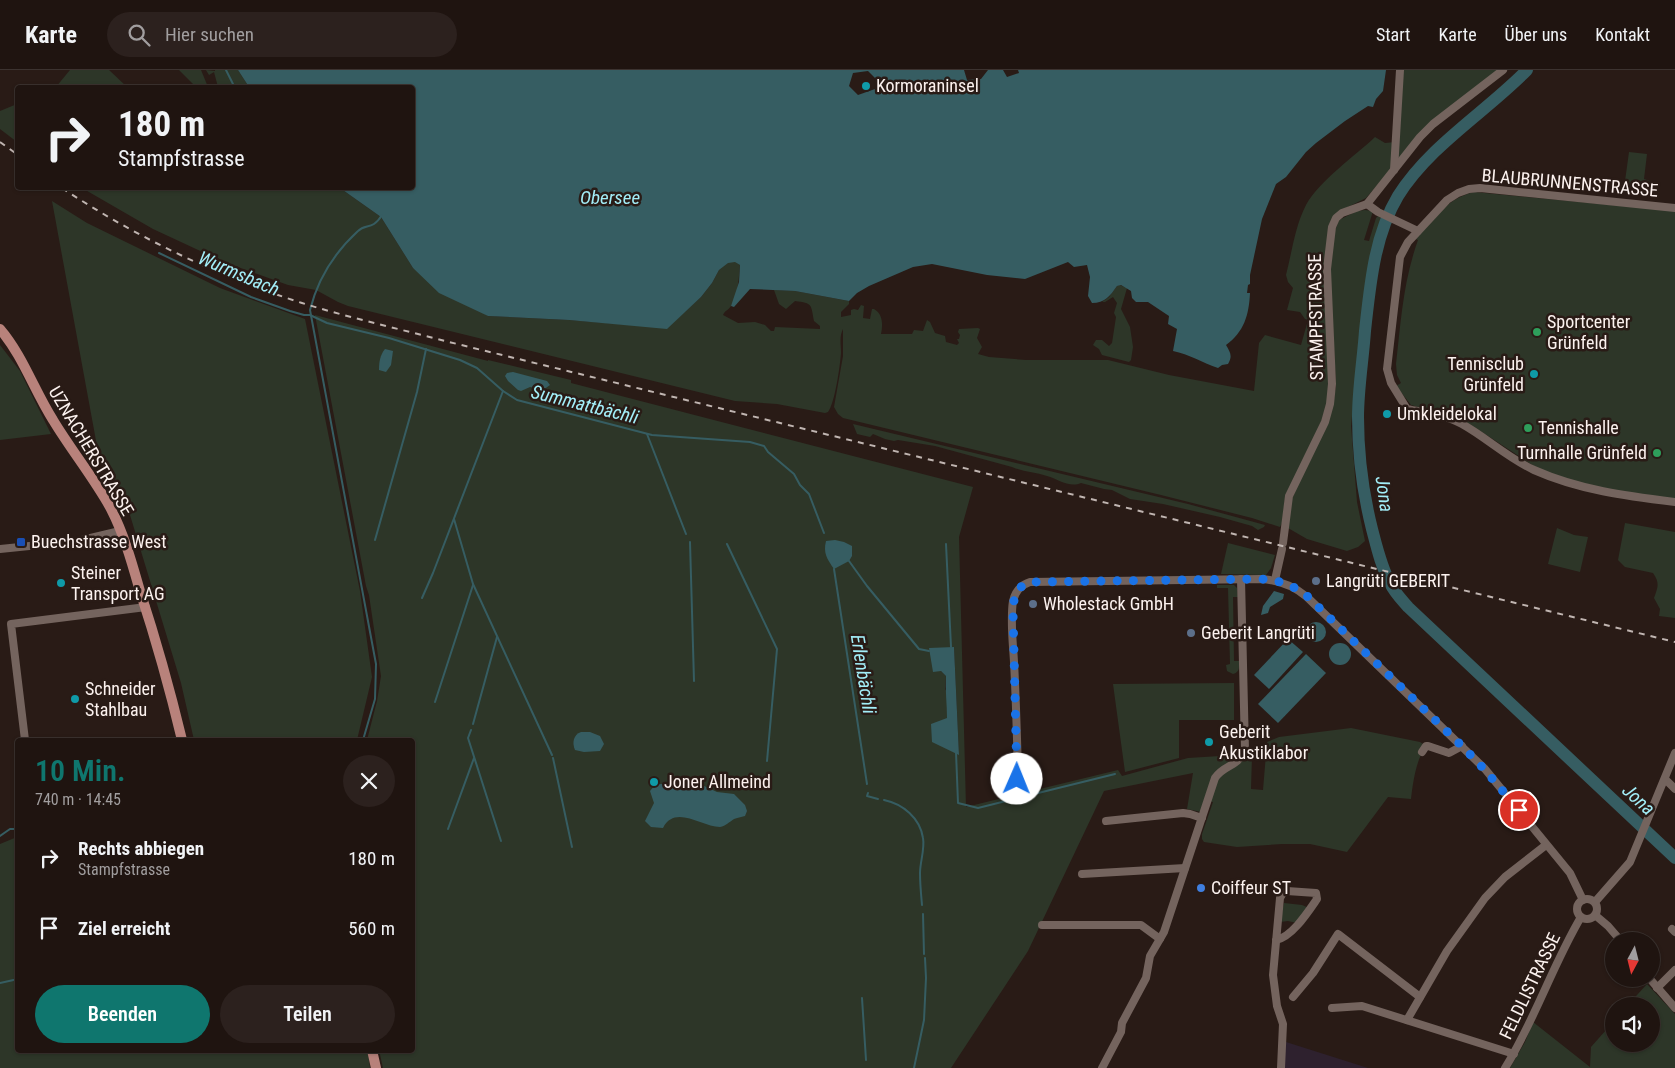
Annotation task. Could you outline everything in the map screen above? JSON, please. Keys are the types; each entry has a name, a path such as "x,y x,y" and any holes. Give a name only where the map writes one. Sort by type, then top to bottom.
{"main road":[{"name":"UZNACHERSTRASSE","path":"0,328 21,360 52,420 98,486 111,510 146,607 182,738"},
{"path":"373,1053 376,1068"}],"street":[{"path":"1394,170 1400,70"},
{"path":"1418,231 1378,212 1367,204 1433,124 1503,70"},
{"name":"BLAUBRUNNENSTRASSE","path":"1675,208 1480,188 1458,193 1447,200 1408,242 1399,263 1387,366 1390,383 1407,409 1439,415 1456,421 1532,469 1567,483 1609,493 1675,502"},
{"name":"STAMPFSTRASSE","path":"1275,580 1283,546 1290,496 1325,422 1330,404 1332,384 1326,269 1332,227 1336,218 1342,213 1367,204"},
{"path":"0,549 78,541 120,531"},
{"path":"1102,1068 1121,1032 1122,1023 1146,978 1152,952 1160,939 1217,776 1237,762 1245,750 1241,579"},
{"path":"1017,754 1013,600 1020,587 1030,582 1275,580 1288,584 1307,596 1462,746 1502,790 1570,873 1583,900"},
{"path":"25,738 11,624 146,607"},
{"path":"1422,752 1426,746 1449,753 1462,746"},
{"path":"1595,902 1630,862 1675,753"},
{"path":"1665,779 1675,789"},
{"path":"1106,821 1183,813 1202,818"},
{"path":"1407,1020 1447,951 1485,898 1504,877 1546,845"},
{"path":"1082,874 1185,868"},
{"path":"1276,940 1284,938 1291,932 1317,899 1316,893 1287,891 1280,895 1276,940 1274,975 1277,1006 1283,1024 1281,1068"},
{"path":"1589,899 1595,902 1597,908 1595,915 1587,919 1581,917 1577,908 1580,902 1589,899"},
{"path":"1595,915 1613,932"},
{"name":"FELDLISTRASSE","path":"1505,1068 1514,1054 1581,917"},
{"path":"1042,924 1141,925 1160,939"},
{"path":"1293,997 1313,973 1338,934 1420,997"},
{"path":"1660,985 1675,970"},
{"path":"1657,988 1675,1008"},
{"path":"1332,1008 1362,1006 1514,1054"}],"shaded area":[{"path":"1286,1042 1368,1068 1278,1068"}],"green space":[{"path":"70,70 109,70 125,85 58,85"},
{"path":"179,70 201,70 207,85 194,85"},
{"path":"206,70 238,70 248,85 217,85 214,72 209,75"},
{"path":"1400,70 1499,70 1438,116 1366,198 1340,211 1330,225 1324,265 1329,363 1328,399 1322,420 1285,499 1280,527 1161,495 843,418 834,407 843,356 843,329 837,384 828,412 777,404 735,401 348,306 316,290 288,285 224,262 153,229 85,190 343,190 381,217 413,268 488,316 667,328 701,297 719,270 728,262 736,262 740,265 737,292 730,308 723,315 738,323 755,322 765,325 771,331 774,331 775,327 820,329 820,326 814,321 808,304 795,301 786,309 779,304 774,290 795,291 849,301 849,304 841,312 841,317 851,315 851,310 858,310 861,305 864,306 863,318 870,319 872,309 874,309 882,320 881,334 912,334 914,330 923,331 927,320 930,322 935,333 945,336 946,342 957,345 959,343 957,339 959,339 960,335 959,329 980,329 977,338 982,347 978,354 989,357 1026,360 1108,360 1169,375 1254,391 1259,343 1265,335 1301,345 1308,320 1300,312 1287,310 1293,288 1288,282 1286,275 1296,230 1306,205 1319,187 1375,137 1385,143 1395,142"},
{"path":"15,105 15,140 0,129 0,111"},
{"path":"1629,152 1647,154 1644,179 1650,181 1648,191 1627,187 1625,181"},
{"name":"Sportcenter Grünfeld","path":"1474,192 1675,211 1675,499 1599,488 1561,478 1537,468 1462,419 1411,405 1396,386 1401,383 1397,375 1396,364 1403,302 1418,240 1413,238 1422,232 1446,206 1462,196"},
{"path":"52,201 87,223 220,288 305,319 360,591 372,677 357,738 194,738 181,683 130,515 99,457"},
{"path":"1357,211 1373,211 1364,240 1369,241 1376,218 1379,215 1382,216 1367,279 1351,426 1357,502 1365,541 1358,547 1347,551 1307,539 1288,528 1292,499 1334,398 1336,386 1330,274 1334,233 1339,220"},
{"path":"1120,285 1127,288 1121,309 1130,327 1133,347 1129,362 1102,355 1099,349 1093,345 1096,340 1102,340 1109,346 1112,343 1116,317 1114,313 1117,303 1113,297 1102,302"},
{"path":"315,315 488,361 571,380 571,383 973,487 959,537 966,807 1118,770 1122,776 1188,758 1236,755 1245,750 1252,756 1251,789 1263,790 1267,742 1279,737 1351,728 1420,742 1426,746 1417,764 1411,799 1388,797 1347,852 1310,844 1237,847 1204,842 1202,834 1213,802 1204,800 1201,812 1187,809 1193,773 1104,791 1028,951 951,1068 383,1068 380,1053 415,1053 415,738 368,738 381,676 369,595","holes":["954,647 959,755 947,718 948,694 945,689 946,676 941,671"]},
{"path":"0,345 20,371 51,434 0,440"},
{"path":"853,424 1188,504 1265,525 1258,530 1252,526 1220,517 1163,504 1130,499 1112,490 1081,483 1068,484 1043,475 935,446 894,441 873,434 870,437 857,434"},
{"path":"1625,523 1675,532 1675,618 1659,616 1660,609 1654,598 1657,582 1653,573 1625,567 1618,560"},
{"path":"1557,528 1574,535 1588,537 1580,572 1548,564"},
{"path":"1228,543 1275,555 1271,568 1266,575 1221,574"},
{"path":"1217,585 1234,585 1237,588 1238,597 1233,597 1234,661 1239,661 1239,666 1238,671 1233,674 1227,671 1226,665 1230,664 1228,588 1217,588"},
{"path":"1234,683 1234,720 1179,720 1179,758 1125,772 1113,684"},
{"path":"15,838 15,1053 368,1053 370,1068 0,1068 0,844"},
{"path":"1284,903 1302,905 1309,908 1297,923 1280,922"},
{"path":"1643,988 1651,988 1659,997 1635,997"},
{"path":"1660,998 1675,1014 1675,1068 1510,1068 1525,1042 1533,1022 1590,1067 1591,1047 1605,1031 1605,1052 1660,1052"}],"water":[{"name":"Obersee","path":"238,70 964,70 967,80 981,79 988,70 1003,70 1007,77 1019,73 1018,70 1386,70 1383,91 1376,99 1373,107 1368,106 1316,143 1306,152 1286,177 1276,184 1262,219 1250,275 1250,284 1248,285 1247,293 1250,293 1247,316 1241,329 1226,345 1231,356 1230,361 1228,364 1218,368 1173,351 1177,329 1168,324 1169,316 1148,302 1136,302 1132,298 1131,291 1121,285 1117,286 1104,300 1092,303 1088,296 1090,277 1087,265 1074,267 1068,262 1025,279 987,275 932,264 913,267 869,286 857,293 849,301 795,291 750,289 734,307 731,306 739,282 740,265 735,262 728,263 719,270 701,297 667,329 569,320 488,316 439,293 413,268 381,217 343,190 415,190 415,85 248,85","holes":["868,71 876,79 875,89 858,95 849,86 853,73"]},
{"path":"385,349 393,351 391,365 386,372 379,370 380,359"},
{"path":"513,372 547,381 550,385 543,390 530,387 521,391 518,390 505,376 507,373"},
{"path":"835,540 852,546 852,556 849,561 834,569 825,549 826,541"},
{"path":"1274,591 1284,594 1283,599 1270,607 1268,613 1261,615 1263,606"},
{"path":"1316,622 1323,625 1326,632 1323,639 1316,642 1309,639 1306,632 1309,625"},
{"path":"1288,639 1303,652 1269,689 1254,675"},
{"path":"1340,643 1348,646 1351,654 1348,662 1340,665 1332,662 1329,654 1332,646"},
{"path":"954,647 959,755 932,742 931,724 947,718 946,676 941,671 933,672 929,648"},
{"path":"1306,654 1326,673 1278,723 1258,704"},
{"path":"581,732 590,732 600,736 604,744 600,751 584,752 575,750 574,740 576,735"},
{"path":"655,785 702,785 717,792 734,794 745,805 747,811 745,816 734,819 720,827 682,817 668,821 663,828 651,827 645,821 654,803 650,791"}],"waterway":[{"path":"226,70 233,85"},
{"name":"Jona","path":"1527,70 1426,161 1398,196 1383,228 1371,279 1359,396 1359,445 1366,502 1372,529 1387,577 1401,599 1675,858"},
{"path":"364,738 375,699 376,664 310,310 317,287 334,257 358,231 372,225 382,215"},
{"name":"Summattbächli","path":"159,253 251,297 290,311 310,315 327,323 389,338 460,360 477,368 503,391 517,400 652,435 750,442 764,446 768,452 794,474 800,485 809,494 824,533"},
{"path":"375,540 417,392 426,349"},
{"path":"422,598 503,391"},
{"path":"647,434 686,534"},
{"path":"454,519 473,584 552,755"},
{"path":"690,542 694,681"},
{"path":"727,544 777,649 767,761"},
{"path":"946,544 951,647"},
{"path":"849,561 919,649 929,651"},
{"name":"Erlenbächli","path":"834,569 867,784"},
{"path":"435,702 473,585"},
{"path":"473,724 497,637"},
{"path":"471,730 468,738 501,841"},
{"path":"956,752 958,803 978,808 1018,798"},
{"path":"448,829 474,758"},
{"path":"553,758 572,847"},
{"path":"1026,796 1115,774"},
{"name":"Erlenbächli","path":"868,793 867,796 878,799"},
{"name":"Erlenbächli","path":"884,800 898,805 909,813 921,831 923,842 920,873 922,905"},
{"path":"0,836 10,829 15,829"},
{"name":"Erlenbächli","path":"923,914 924,954"},
{"name":"Erlenbächli","path":"914,1068 924,1020 925,958"},
{"path":"0,983 15,980"},
{"path":"862,998 866,1060"}],"railway":[{"path":"0,142 15,153"},
{"path":"65,190 148,239 208,268 270,292 338,314 1675,642"}],"place":[{"name":"Kormoraninsel","path":"866,86"},
{"name":"Sportcenter Grünfeld","path":"1537,332"},
{"name":"Tennisclub Grünfeld","path":"1534,374"},
{"name":"Umkleidelokal","path":"1387,414"},
{"name":"Tennishalle","path":"1528,428"},
{"name":"Turnhalle Grünfeld","path":"1657,453"},
{"name":"Buechstrasse West","path":"21,542"},
{"name":"Langrüti GEBERIT","path":"1316,581"},
{"name":"Steiner Transport AG","path":"61,583"},
{"name":"Wholestack GmbH","path":"1033,604"},
{"name":"Geberit Langrüti","path":"1191,633"},
{"name":"Schneider Stahlbau","path":"75,699"},
{"name":"Geberit Akustiklabor","path":"1209,742"},
{"name":"Joner Allmeind","path":"654,782"},
{"name":"Coiffeur ST","path":"1201,888"}],"route":[{"path":"1017,779 1013,600 1020,587 1030,582 1261,579 1281,581 1307,596 1462,746 1519,810"}],"water label":[{"name":"Wurmsbach","path":"239,273"}]}
